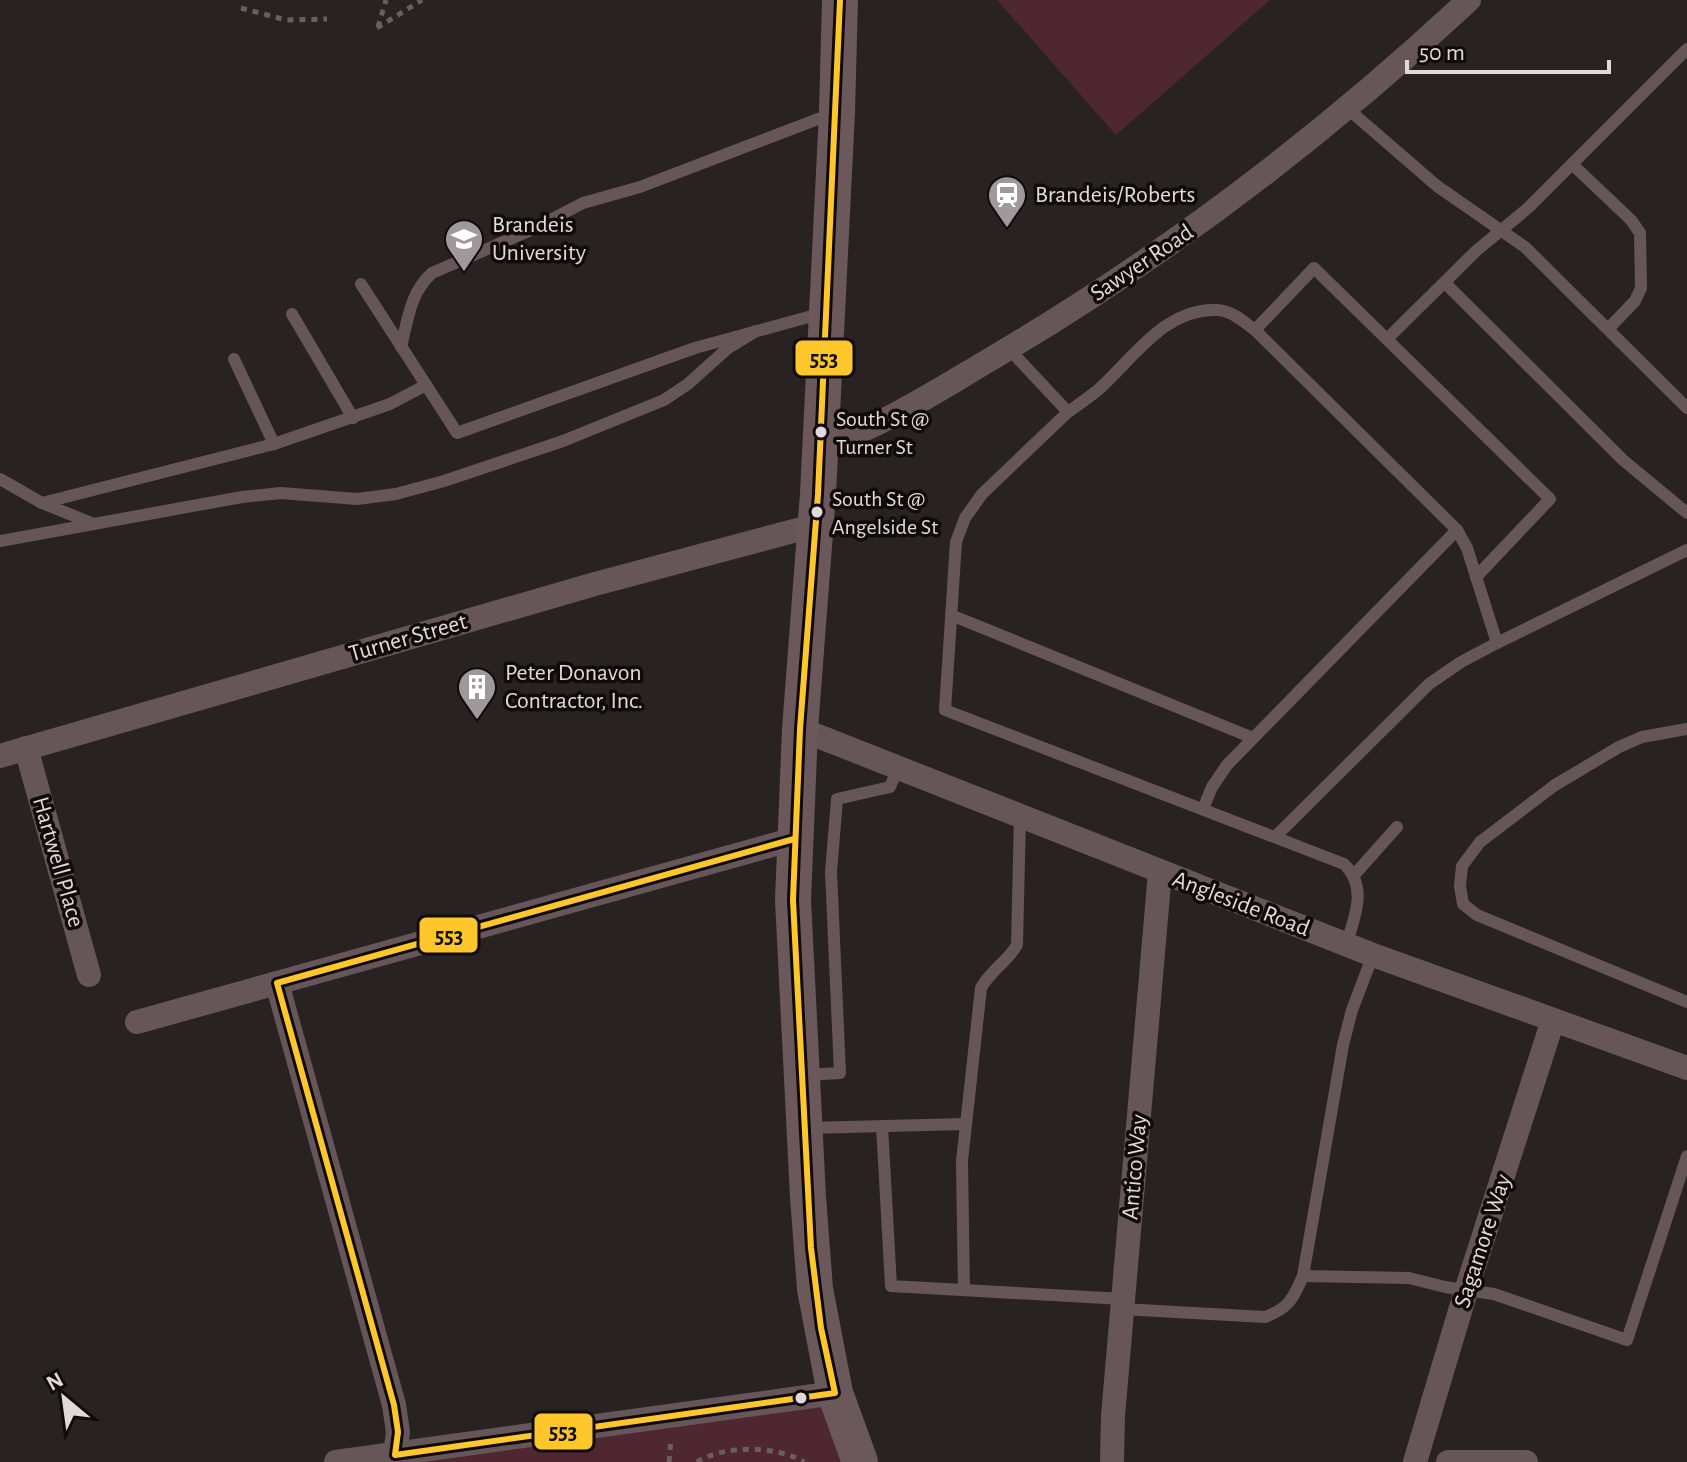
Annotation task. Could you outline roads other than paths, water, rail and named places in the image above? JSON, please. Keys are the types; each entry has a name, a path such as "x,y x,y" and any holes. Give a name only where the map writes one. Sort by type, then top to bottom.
{"main road":[{"path":"840,0 816,525 800,729 802,1076 815,1289 835,1393 860,1462"}],"street":[{"name":"Sawyer Road","path":"819,447 876,426 1009,349 1205,220 1348,109 1469,0"},
{"name":"Turner Street","path":"0,756 595,584 816,525"},
{"name":"Angleside Road","path":"800,729 1346,945 1687,1068"},
{"name":"Hartwell Place","path":"26,748 89,975"},
{"path":"137,1022 277,983 802,864"},
{"name":"Antico Way","path":"1112,1462 1160,872"},
{"path":"277,983 394,1405 398,1432 395,1458"},
{"name":"Sagamore Way","path":"1415,1462 1553,1020"},
{"path":"336,1462 395,1458 835,1393"},
{"path":"1448,1462 1526,1462"}],"lane":[{"path":"1387,339 1572,164 1687,49"},
{"path":"1348,109 1437,186 1525,247 1687,408"},
{"path":"401,347 412,300 419,285 432,273 583,203 640,187 837,112"},
{"path":"1572,164 1631,220 1640,233 1641,288 1635,301 1608,329"},
{"path":"1255,330 1314,268 1550,499 1476,577"},
{"path":"1445,283 1623,460 1687,513"},
{"path":"361,284 457,433 641,366 826,312"},
{"path":"1346,945 1356,913 1358,888 1355,874 1344,864 945,710 956,542 965,518 982,494 1068,412 1098,390 1161,328 1181,317 1220,310 1237,316 1255,330 1457,530 1467,548 1497,643"},
{"path":"292,314 353,418"},
{"path":"0,541 242,497 281,493 357,499 396,494 444,481 563,441 664,400 688,384 728,348 756,331"},
{"path":"1009,349 1068,412"},
{"path":"234,359 274,444"},
{"path":"42,503 274,444 390,404 426,385"},
{"path":"0,479 42,503 95,525"},
{"path":"1203,809 1212,787 1227,765 1457,530"},
{"path":"1275,837 1429,684 1497,643 1687,550"},
{"path":"951,615 1253,738"},
{"path":"1687,729 1642,737 1555,785 1480,842 1462,866 1460,886 1463,904 1477,915 1687,1002"},
{"path":"802,1076 840,1073 831,872 837,799 890,787 898,768"},
{"path":"964,1290 962,1161 981,988 988,975 1010,957 1017,945 1020,816"},
{"path":"1355,874 1397,827"},
{"path":"802,864 831,872"},
{"path":"882,1126 891,1286 1265,1317 1284,1310 1303,1276 1343,1045 1352,1010 1373,955"},
{"path":"804,1128 965,1124"},
{"path":"1303,1276 1409,1278 1494,1294 1627,1340 1687,1156"}],"place":[{"name":"Brandeis/Roberts","path":"1007,229"},
{"name":"Brandeis University","path":"464,273"},
{"name":"South St @ Turner St","path":"821,432"},
{"name":"South St @ Angelside St","path":"817,512"},
{"name":"Peter Donavon Contractor, Inc.","path":"477,721"}]}
